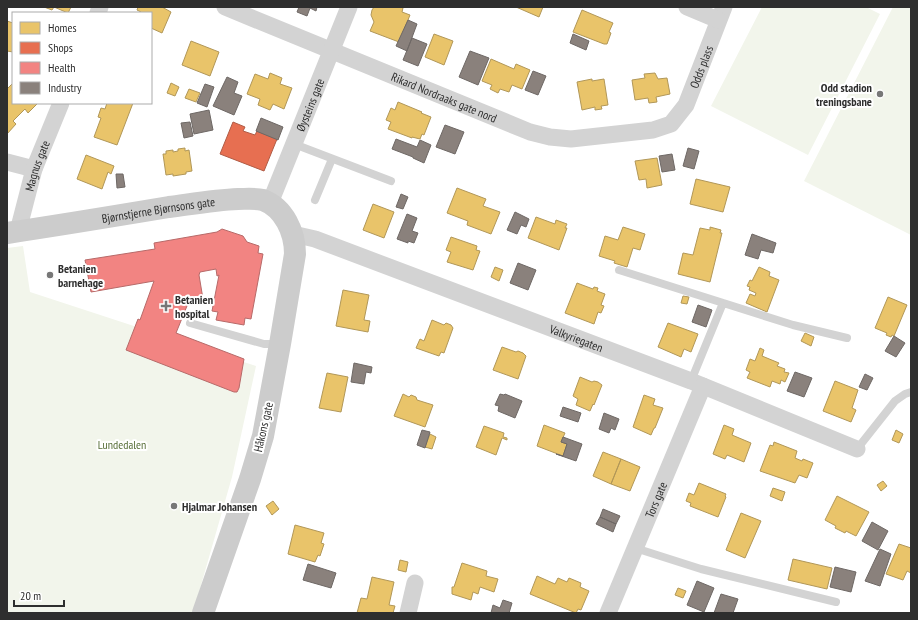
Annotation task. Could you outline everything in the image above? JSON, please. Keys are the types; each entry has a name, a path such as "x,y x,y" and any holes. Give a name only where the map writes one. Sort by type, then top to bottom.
{"street":[{"name":"Rikard Nordraaks gate nord","path":"225,7 530,132 550,138 571,139 653,130 671,124"},
{"name":"Øysteins gate","path":"270,203 349,7"},
{"path":"687,7 721,14"},
{"name":"Odds plass","path":"671,124 686,105 721,14"},
{"name":"Magnus gate","path":"13,232 34,169 61,104"},
{"path":"7,162 34,169"},
{"name":"Bjørnstjerne Bjørnsons gate","path":"13,232 207,201 252,199 270,203"},
{"path":"270,203 280,212 293,234"},
{"name":"Håkons gate","path":"202,613 250,479 262,436 280,344 295,254 293,234"},
{"name":"Valkyriegaten","path":"293,234 315,239 697,384 857,449"},
{"name":"Tors gate","path":"608,613 635,548 697,384"},
{"path":"408,613 415,583"}],"lane":[{"path":"294,144 391,181"},
{"path":"315,200 332,159"},
{"path":"619,270 793,325 847,338"},
{"path":"697,384 723,303"},
{"path":"190,323 264,344 280,344"},
{"path":"857,449 895,401 911,392"},
{"path":"635,548 701,568 836,602"}],"green space":[{"path":"762,7 866,7 880,14 808,155 711,106"},
{"name":"Odd stadion treningsbane","path":"893,7 911,7 911,235 804,181"},
{"name":"Lundedalen","path":"23,246 30,292 256,366 232,477 193,613 7,613 7,248"}],"building: Homes":[{"path":"44,7 54,7 52,10"},
{"path":"54,7 71,7 68,12"},
{"path":"138,7 162,7 171,12 162,33 152,28 152,12 141,12 137,10"},
{"path":"374,7 400,7 403,8 402,12 410,15 399,42 370,31 374,22 371,15"},
{"path":"516,7 543,7 539,17"},
{"path":"582,10 613,23 609,32 611,33 607,44 573,32"},
{"path":"7,21 12,23 12,52 7,51"},
{"path":"434,34 453,41 444,65 425,57"},
{"path":"191,41 219,52 210,76 182,65"},
{"path":"491,59 514,69 516,64 530,70 522,89 512,85 509,92 500,89 498,93 490,89 492,85 482,81"},
{"path":"270,73 282,78 280,84 292,88 284,109 273,104 270,110 258,105 260,99 247,94 255,74 268,79"},
{"path":"655,73 658,79 667,78 670,94 656,97 657,102 649,103 648,98 635,100 632,80 645,78 644,74"},
{"path":"592,79 592,81 604,79 608,105 601,106 602,109 595,110 595,107 582,110 577,82"},
{"path":"171,83 179,87 175,96 167,93"},
{"path":"12,84 12,104 37,104 28,113 25,109 13,121 16,124 7,134 7,89"},
{"path":"189,89 200,93 196,102 185,98"},
{"path":"398,102 431,117 424,135 422,134 420,139 412,138 388,129 391,122 386,120 391,108 395,110"},
{"path":"107,104 133,104 117,145 94,137 101,118 98,117 101,108 105,109"},
{"path":"185,148 185,151 189,150 192,171 186,172 186,174 173,176 173,174 166,175 163,154 166,154 166,151 173,150 173,152 178,151 178,149"},
{"path":"86,155 114,166 111,174 108,172 102,189 77,179"},
{"path":"657,158 662,185 647,188 646,179 639,180 635,161"},
{"path":"696,179 730,187 723,212 690,204"},
{"path":"457,188 486,199 483,206 500,212 491,234 467,225 468,221 447,213"},
{"path":"373,204 394,212 384,238 363,230"},
{"path":"536,217 555,224 556,220 567,224 559,250 528,238"},
{"path":"623,227 645,234 640,250 633,248 627,267 599,256 605,236 618,240"},
{"path":"710,227 721,230 720,233 722,233 710,282 678,274 683,253 693,255 700,228 710,230"},
{"path":"451,237 477,246 476,250 480,251 473,270 447,262 451,252 446,250"},
{"path":"495,267 503,270 499,281 491,277"},
{"path":"759,267 770,272 769,276 779,280 767,312 746,303 750,294 755,296 756,293 749,290 750,287 747,286 750,280 752,281"},
{"path":"577,283 593,289 594,287 598,288 597,291 605,294 601,305 604,306 601,313 598,312 594,324 565,313"},
{"path":"343,290 369,295 364,320 370,321 368,332 336,326"},
{"path":"683,296 689,297 687,304 681,303"},
{"path":"888,297 907,305 894,336 892,335 891,337 886,335 887,333 875,328"},
{"path":"432,320 444,325 446,323 451,325 453,328 444,353 441,352 439,356 416,348 420,339 424,341"},
{"path":"668,323 698,334 691,352 684,349 681,357 658,347"},
{"path":"805,333 814,337 811,346 801,341"},
{"path":"502,347 516,352 518,351 526,356 518,379 493,370"},
{"path":"760,348 764,350 762,356 779,363 777,366 785,369 784,372 789,373 785,382 781,380 780,384 772,381 770,387 747,378 750,372 746,370 750,359 755,361"},
{"path":"327,373 348,377 341,412 319,408"},
{"path":"580,377 592,382 598,382 602,385 590,411 576,405 578,399 573,396"},
{"path":"835,381 858,390 852,408 856,410 851,422 823,411"},
{"path":"403,394 409,397 411,395 416,397 417,400 433,405 425,427 394,416"},
{"path":"644,395 655,399 653,405 663,408 651,435 633,427"},
{"path":"544,425 565,433 561,442 567,444 563,456 537,446"},
{"path":"724,425 734,429 732,435 751,443 744,462 727,455 725,459 713,454"},
{"path":"484,426 504,433 503,437 507,438 507,440 502,438 496,455 476,447"},
{"path":"896,430 903,434 899,443 892,440"},
{"path":"430,434 436,437 432,449 425,447"},
{"path":"774,442 797,451 795,458 813,463 807,478 799,475 795,483 760,471 770,445 773,446"},
{"path":"603,452 621,459 611,484 593,476"},
{"path":"621,459 640,467 630,491 611,484"},
{"path":"883,481 887,486 881,491 877,485"},
{"path":"699,483 726,494 718,517 690,506 691,503 686,501 689,493 694,495"},
{"path":"773,488 785,492 782,501 770,496"},
{"path":"837,496 869,512 856,536 835,528 836,526 825,520"},
{"path":"273,501 279,509 272,515 266,506"},
{"path":"741,513 761,521 745,558 726,550"},
{"path":"295,525 324,533 321,543 324,544 320,556 318,555 315,562 288,554"},
{"path":"899,544 911,548 911,573 907,571 903,580 886,574"},
{"path":"793,559 832,568 827,589 788,580"},
{"path":"400,560 408,562 406,572 398,570"},
{"path":"462,563 487,571 486,576 498,579 494,592 480,587 478,594 473,592 471,600 452,594 452,587 454,587"},
{"path":"537,576 555,584 558,578 567,582 569,578 581,583 580,587 589,591 581,610 578,609 576,613 530,594"},
{"path":"372,577 394,582 389,605 395,606 393,613 357,613 361,598 367,599"},
{"path":"678,588 686,591 683,598 675,595"}],"building: Shops":[{"path":"233,122 245,127 243,131 255,135 257,131 277,139 264,171 220,154"}],"building: Health":[{"name":"Betanien hospital","path":"222,229 243,236 247,242 259,246 258,253 263,254 251,319 245,318 244,325 216,320 218,312 212,311 219,275 217,276 216,269 200,272 199,275 203,299 189,301 176,333 244,359 237,392 126,350 138,319 140,320 154,281 91,292 85,260 155,249 154,243 217,232"}],"building: Industry":[{"path":"299,7 317,7 316,11 310,8 307,16 297,12"},
{"path":"408,20 417,24 407,51 396,46"},
{"path":"573,34 589,41 586,50 570,43"},
{"path":"412,38 427,44 418,66 403,60"},
{"path":"470,51 489,58 478,85 459,77"},
{"path":"533,71 546,76 538,95 525,90"},
{"path":"227,77 238,82 234,93 242,96 234,115 213,106"},
{"path":"205,84 214,87 207,107 197,103"},
{"path":"209,110 213,130 194,134 190,114"},
{"path":"261,118 283,127 278,140 256,131"},
{"path":"190,122 193,136 184,138 181,123"},
{"path":"445,125 464,132 455,154 436,147"},
{"path":"396,139 417,147 420,140 431,145 424,163 392,149"},
{"path":"688,148 699,151 694,169 683,166"},
{"path":"672,154 675,170 662,172 659,156"},
{"path":"116,174 123,174 125,187 117,188"},
{"path":"401,194 408,197 403,209 396,207"},
{"path":"515,212 529,219 526,227 521,225 517,234 507,230"},
{"path":"407,214 417,218 412,231 418,233 414,243 408,241 408,243 397,239"},
{"path":"752,234 776,243 773,253 761,250 758,259 745,255"},
{"path":"518,263 536,270 528,290 510,283"},
{"path":"698,305 712,310 706,327 692,322"},
{"path":"894,336 905,343 896,357 885,351"},
{"path":"354,363 372,367 371,373 366,372 364,384 351,382"},
{"path":"795,372 812,378 804,397 787,391"},
{"path":"865,374 873,378 867,390 859,387"},
{"path":"500,394 505,394 522,401 515,418 498,411 499,406 495,405"},
{"path":"563,407 581,413 578,422 560,416"},
{"path":"604,413 619,419 615,430 611,428 609,433 599,429"},
{"path":"422,430 430,432 425,448 417,445"},
{"path":"563,437 582,444 576,461 556,454 563,456 567,444 561,442"},
{"path":"603,509 620,516 616,524 600,517"},
{"path":"600,517 616,524 613,532 596,524"},
{"path":"872,522 888,531 878,550 862,541"},
{"path":"880,549 891,554 880,586 865,581"},
{"path":"308,564 336,573 331,588 303,580"},
{"path":"835,567 856,572 851,592 830,587"},
{"path":"697,581 714,588 704,612 687,605"},
{"path":"721,594 738,599 733,613 714,613"},
{"path":"503,600 512,603 509,613 491,613 493,605 500,608"}],"place":[{"name":"Odd stadion treningsbane","path":"880,94"},
{"name":"Betanien barnehage","path":"50,275"},
{"name":"Betanien hospital","path":"166,306"},
{"name":"Hjalmar Johansen","path":"174,506"}]}
